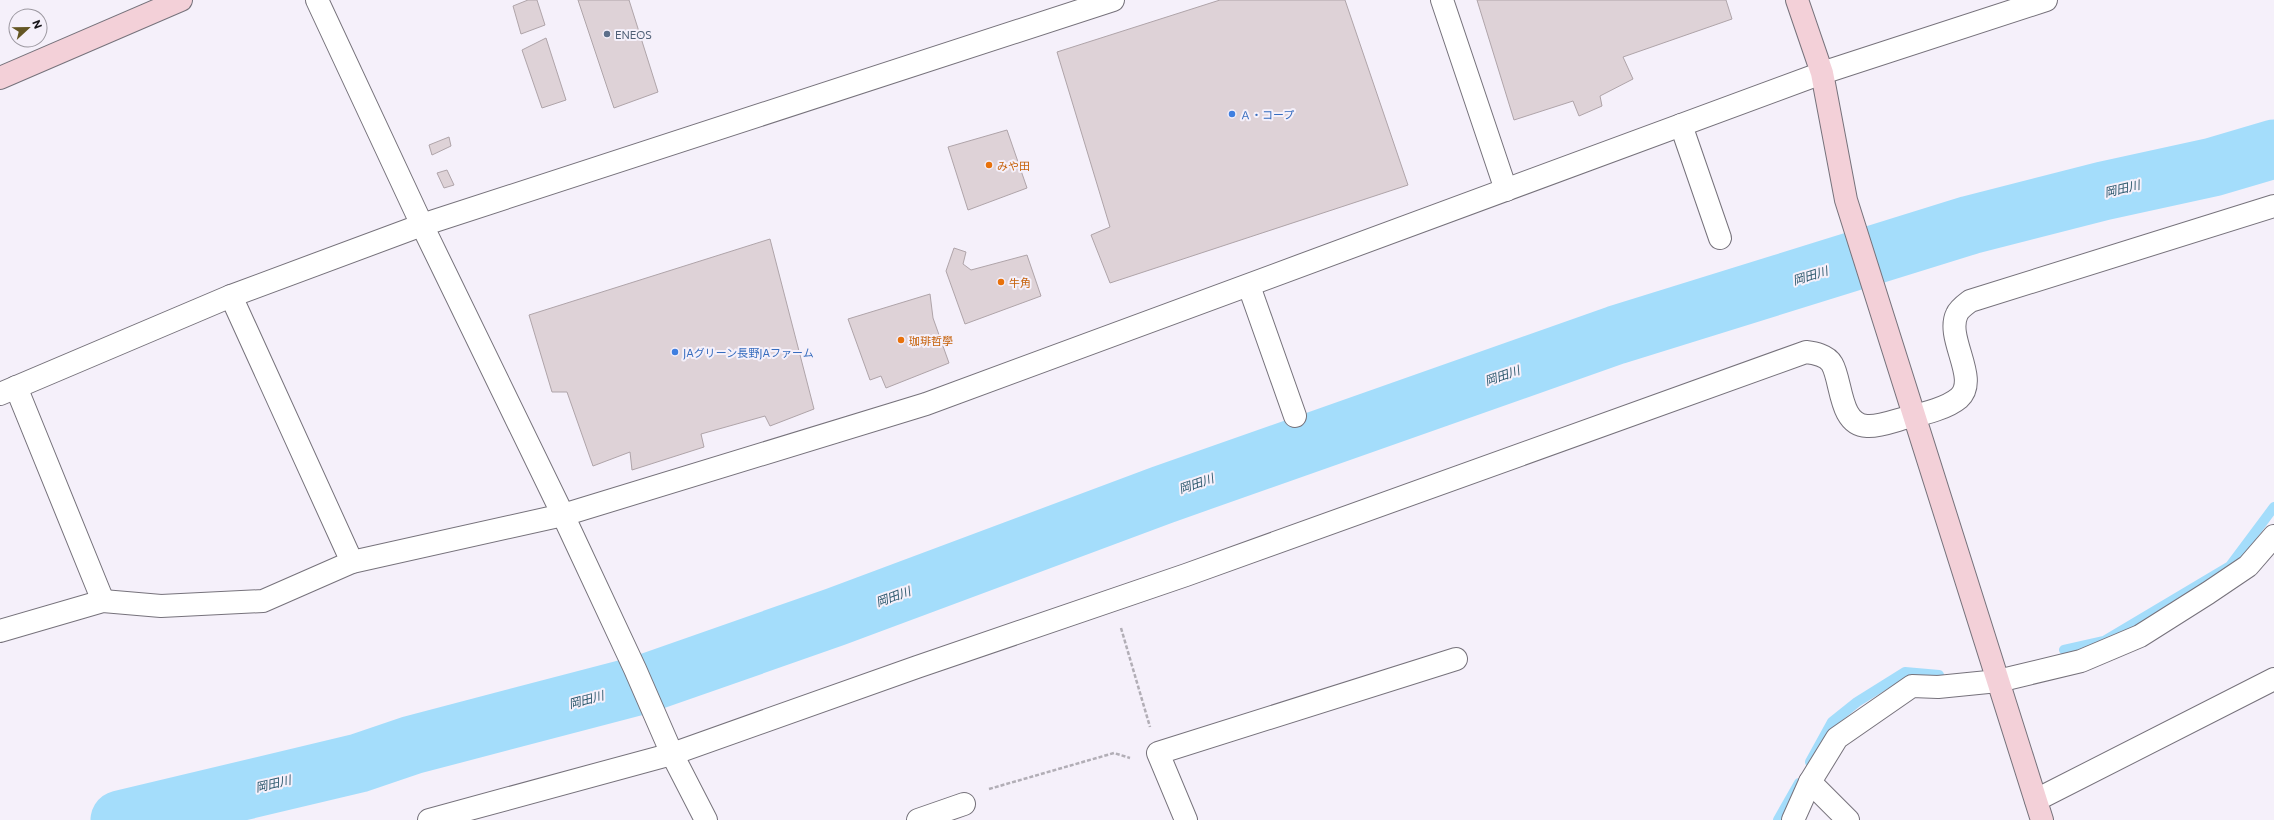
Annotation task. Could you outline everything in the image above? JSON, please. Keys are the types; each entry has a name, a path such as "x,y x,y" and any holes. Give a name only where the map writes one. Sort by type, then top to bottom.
{"street":[{"path":"0,78 181,0"},
{"path":"317,0 422,225 563,515 635,669 669,749 706,820"},
{"path":"103,600 8,391 231,296 422,225 1113,0"},
{"path":"1442,0 1506,190"},
{"path":"1797,0 1822,73 1846,200 2039,810 2274,679"},
{"path":"0,631 103,600 161,606 263,601 352,562 563,515 926,404 1249,286 1822,73 2042,1"},
{"path":"1681,125 1720,238"},
{"path":"429,820 669,749 1186,575 1806,352 1820,355 1832,363 1844,406 1853,422 1866,426 1914,416 1950,404 1960,397 1966,386 1965,370 1953,329 1957,313 1970,301 2274,206"},
{"path":"1249,286 1295,416"},
{"path":"231,296 352,562"},
{"path":"1793,820 1810,782 1837,738 1912,686 1938,687 1998,681 2081,661 2140,636 2248,566 2274,536"},
{"path":"1186,820 1158,753 1456,659"},
{"path":"1810,782 1848,820"},
{"path":"918,820 964,804"}],"path":[{"path":"964,804 973,793 1114,753 1133,759 1158,753 1112,600"}],"building":[{"path":"528,0 537,0 545,25 521,34 513,6"},
{"path":"578,0 629,0 658,92 614,108"},
{"path":"1220,0 1345,0 1408,185 1110,283 1091,235 1110,227 1057,52"},
{"path":"1477,0 1726,0 1732,19 1623,57 1633,79 1600,96 1602,106 1579,116 1573,101 1514,120"},
{"path":"546,38 566,100 542,108 522,50"},
{"path":"1007,130 1027,188 968,210 948,147"},
{"path":"449,137 451,146 432,155 429,145"},
{"path":"447,170 454,185 444,188 437,173"},
{"path":"770,239 814,409 770,426 765,416 701,434 704,447 632,470 630,452 593,466 567,392 552,392 529,315"},
{"path":"954,248 966,252 963,264 971,270 1027,255 1041,296 965,324 946,271"},
{"path":"930,294 933,318 949,363 886,388 881,376 870,380 848,319"}],"waterway":[{"name":"岡田川","path":"120,820 359,763 412,745 641,685 835,617 1162,495 1616,335 1970,225 2103,191 2213,167 2274,149"},
{"path":"2064,650 2104,641 2230,566 2274,507"},
{"path":"1810,762 1832,722 1857,702 1905,672 1939,675"},
{"path":"1778,820 1799,783"}],"place":[{"name":"ENEOS","path":"607,34"},
{"name":"Ａ・コープ","path":"1232,114"},
{"name":"みや田","path":"989,165"},
{"name":"牛角","path":"1001,282"},
{"name":"珈琲哲學","path":"901,340"},
{"name":"JAグリーン長野JAファーム","path":"675,352"}]}
